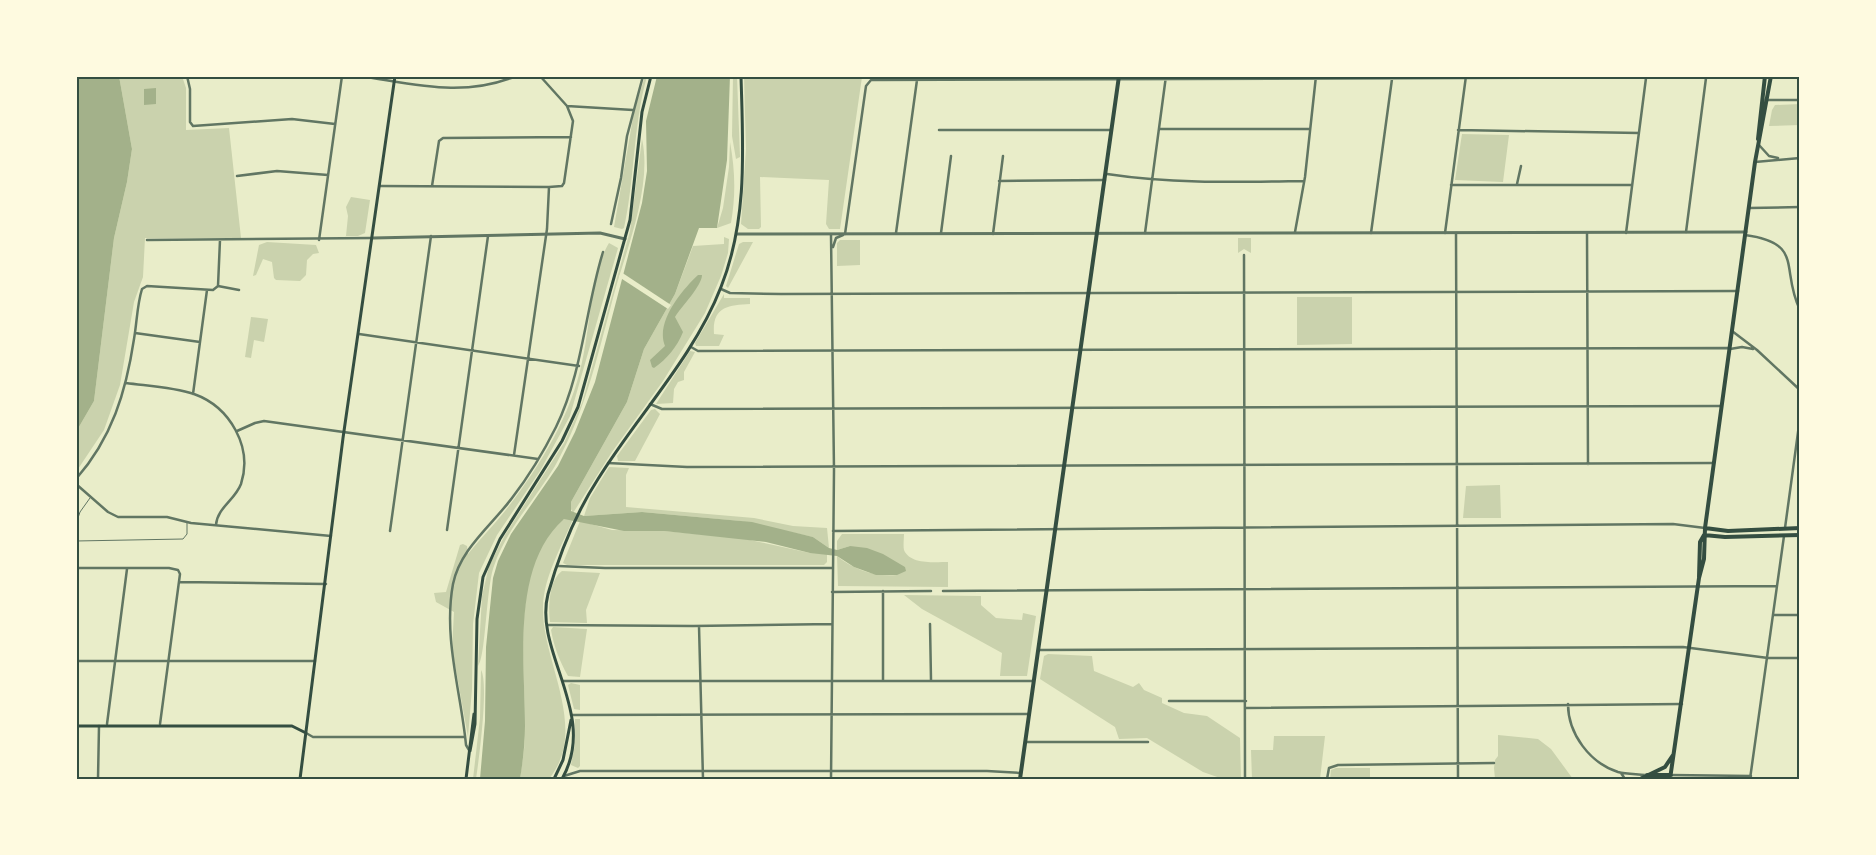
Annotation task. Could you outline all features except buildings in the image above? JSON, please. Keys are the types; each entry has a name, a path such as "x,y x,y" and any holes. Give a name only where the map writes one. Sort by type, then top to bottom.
{"main road":[{"path":"300,779 344,431 395,76"},
{"path":"466,779 475,724 477,618 482,577 500,539 542,475 571,424 587,375 608,294 625,239 636,180 642,112 651,76"},
{"path":"554,779 563,760 571,715 564,681 548,625 548,595 579,512 608,463 689,346 721,289 736,234 744,174 741,76"},
{"path":"1645,775 1671,777 1698,587 1700,542 1704,535 1730,349 1758,143 1765,76"},
{"path":"1758,143 1768,100 1771,76"},
{"path":"1020,779 1107,174 1119,78"},
{"path":"1705,528 1723,530 1800,528"},
{"path":"1704,535 1800,535"},
{"path":"563,778 573,747 574,727 571,719"},
{"path":"76,726 160,724 292,726 306,733"},
{"path":"1640,779 1664,767 1675,750"}],"street":[{"path":"187,76 190,89 190,122 193,126 292,120 335,124"},
{"path":"319,240 342,76"},
{"path":"360,76 434,87 473,88 494,85 516,76"},
{"path":"380,186 562,186 564,183 572,121 567,106 540,76"},
{"path":"611,224 616,207 633,110 643,76"},
{"path":"844,235 868,82 1119,78 1392,79 1771,76"},
{"path":"1445,233 1466,77"},
{"path":"1145,234 1166,78"},
{"path":"1295,234 1304,181 1316,78"},
{"path":"1626,233 1646,78"},
{"path":"1686,232 1706,78"},
{"path":"1371,233 1392,79"},
{"path":"896,235 917,80"},
{"path":"1762,100 1800,100"},
{"path":"567,106 633,110"},
{"path":"1159,129 1310,129"},
{"path":"939,130 1112,130"},
{"path":"1458,130 1639,133"},
{"path":"432,186 439,141 443,138 571,137"},
{"path":"1758,143 1768,156 1800,158"},
{"path":"941,235 951,156"},
{"path":"993,235 1003,156"},
{"path":"1755,162 1782,158"},
{"path":"1517,185 1521,166"},
{"path":"236,176 277,172 328,175"},
{"path":"1107,174 1153,181 1304,181"},
{"path":"999,181 1106,180"},
{"path":"1451,184 1632,185"},
{"path":"514,455 545,235 549,187"},
{"path":"1749,208 1800,207"},
{"path":"736,234 993,235 1686,232 1746,234 1766,238 1781,248 1789,266 1793,293 1800,310"},
{"path":"147,240 319,240 600,233 625,239"},
{"path":"1456,233 1458,779"},
{"path":"1587,233 1588,464"},
{"path":"831,235 833,408 831,779"},
{"path":"832,248 836,238 844,235"},
{"path":"390,531 431,236"},
{"path":"447,530 488,236"},
{"path":"76,479 106,437 126,383 141,294 147,286 216,290 218,286 220,240"},
{"path":"470,751 465,737 454,672 451,633 453,584 458,566 464,555 514,496 538,459 563,411 579,366 588,312 603,252"},
{"path":"1244,255 1245,779"},
{"path":"218,286 224,289 239,290"},
{"path":"721,289 730,293 1738,291"},
{"path":"193,394 207,290"},
{"path":"1732,331 1757,350 1800,390"},
{"path":"135,333 200,342"},
{"path":"359,334 579,366"},
{"path":"689,346 695,350 1730,349 1742,347 1757,350"},
{"path":"126,383 193,394 218,409 236,431 243,452 242,478 236,494 218,514 216,525"},
{"path":"650,404 662,409 1722,406"},
{"path":"236,431 264,421 538,459"},
{"path":"1785,528 1797,460 1799,426"},
{"path":"608,463 631,465 833,466 1714,463"},
{"path":"76,484 91,498 118,517 167,517 187,522 332,536"},
{"path":"833,530 1673,524 1705,528"},
{"path":"1671,777 1750,777 1784,536"},
{"path":"558,566 832,568"},
{"path":"76,568 173,568 180,574 160,724"},
{"path":"107,724 127,569"},
{"path":"180,582 326,584"},
{"path":"943,591 1777,586"},
{"path":"883,591 883,680"},
{"path":"832,592 931,591"},
{"path":"1774,615 1800,614"},
{"path":"548,625 699,626 832,624"},
{"path":"930,624 931,680"},
{"path":"699,626 703,779"},
{"path":"1038,650 1689,648 1768,658 1800,658"},
{"path":"76,662 316,661"},
{"path":"564,681 1033,681"},
{"path":"1169,701 1246,701"},
{"path":"1568,704 1570,722 1586,751 1600,764 1620,772 1645,775"},
{"path":"1246,708 1458,708 1568,704 1682,704"},
{"path":"571,715 1029,714"},
{"path":"98,779 99,725"},
{"path":"306,733 318,737 465,737"},
{"path":"1025,742 1148,742"},
{"path":"1327,779 1328,768 1335,765 1494,763"},
{"path":"563,778 580,771 987,771 1021,773"},
{"path":"1620,772 1625,779"}],"lane":[{"path":"76,524 80,512 91,498"},
{"path":"76,541 183,539 187,534 187,522"}],"shaded area":[{"path":"76,76 119,76 132,149 127,182 114,238 94,401 76,432"},
{"path":"119,76 182,76 186,88 186,130 229,128 241,238 145,238 143,277 134,302 120,385 104,430 76,472 76,432 94,401 114,238 127,182 132,149"},
{"path":"645,76 647,76 636,133 628,209 624,228 622,229 614,227 634,112"},
{"path":"657,76 730,76 727,160 717,228 699,228 675,294 644,349 627,402 571,502 571,511 584,516 642,512 752,522 813,537 829,548 837,550 850,546 867,548 883,554 905,567 906,571 897,575 876,575 854,567 837,556 810,553 766,542 664,531 624,531 564,519 547,539 536,562 528,588 523,644 525,739 520,779 480,779 485,721 486,647 493,578 498,561 511,534 558,466 575,432 595,382 642,203 647,171 646,121"},
{"path":"733,76 737,76 740,157 736,159 732,136"},
{"path":"744,76 865,76 862,77 840,229 829,229 826,224 829,180 760,177 761,227 759,229 748,229 741,224 746,149"},
{"path":"156,88 156,104 144,105 144,89"},
{"path":"1800,104 1800,125 1769,126 1772,110 1775,105"},
{"path":"1462,134 1509,135 1503,182 1455,180"},
{"path":"642,139 644,175 638,213 584,401 576,423 555,466 506,539 494,566 489,589 483,650 478,666 482,596 489,566 505,535 564,443 582,403 630,231"},
{"path":"730,142 734,182 731,223 717,228 723,208 729,167"},
{"path":"351,197 370,200 365,233 358,236 346,236 348,216 346,207"},
{"path":"724,237 729,239 728,253 721,276 705,313 663,381 612,452 573,513 570,507 571,502 627,402 644,349 675,294 693,246 724,244"},
{"path":"1238,238 1251,238 1251,253 1244,249 1238,253"},
{"path":"840,240 860,240 860,265 837,266 837,243"},
{"path":"267,242 316,245 319,253 313,254 307,260 306,275 300,281 276,280 274,278 272,262 263,259 256,275 253,276 259,245"},
{"path":"753,242 728,288 726,286 739,244"},
{"path":"609,243 618,248 570,416 540,471 497,535 479,573 473,624 472,689 468,737 452,648 454,612 436,602 434,593 446,592 460,545 467,546 468,554 500,517 530,477 562,422 577,382 585,349 598,269"},
{"path":"698,275 702,275 699,285 675,317 683,332 681,337 671,352 654,368 650,360 665,346 663,337 667,317 678,298"},
{"path":"724,294 724,298 750,298 750,304 728,307 719,313 714,325 714,334 724,335 719,346 696,346 695,343"},
{"path":"1297,297 1352,297 1352,344 1297,345"},
{"path":"251,317 268,319 264,342 254,340 251,358 245,357"},
{"path":"690,351 695,352 684,372 684,380 678,382 674,389 673,403 656,404"},
{"path":"655,409 660,414 635,461 618,461 617,456 651,410"},
{"path":"609,467 629,468 626,475 626,507 754,518 793,526 827,528 829,548 813,537 740,521 642,512 584,516 590,498"},
{"path":"1500,485 1501,518 1463,518 1466,486"},
{"path":"568,518 573,519 550,572 543,606 544,627 565,716 565,738 560,759 549,779 520,779 525,739 523,655 526,599 531,572 540,549 556,525"},
{"path":"580,521 612,530 664,531 741,538 810,553 827,553 827,562 824,565 567,565 563,563"},
{"path":"842,534 904,534 904,550 907,555 924,562 948,562 948,587 838,586 837,556 865,572 897,575 850,546 837,550 837,541"},
{"path":"562,571 600,573 586,610 587,623 550,622 549,602 552,587"},
{"path":"904,595 981,596 981,605 996,618 1022,620 1023,613 1036,616 1027,676 1000,676 1002,653 922,609"},
{"path":"553,627 587,629 580,677 568,676 565,671 554,642 551,630"},
{"path":"1048,654 1092,656 1094,671 1133,687 1139,683 1144,690 1162,698 1162,703 1184,713 1207,716 1240,738 1241,779 1223,779 1203,772 1147,738 1119,739 1115,727 1040,679 1044,656"},
{"path":"481,670 484,690 483,722 476,779 473,779 480,718"},
{"path":"571,683 580,685 580,710 574,709 568,685"},
{"path":"575,719 580,719 580,766 578,768 571,765 575,744"},
{"path":"1498,735 1538,739 1551,749 1573,779 1495,779 1494,768 1495,760 1498,756"},
{"path":"1274,736 1325,736 1320,779 1252,779 1251,750 1273,750"},
{"path":"1336,768 1370,768 1370,779 1330,779 1331,770"}],"pier":[{"path":"621,272 671,305 668,309 619,277"}]}
